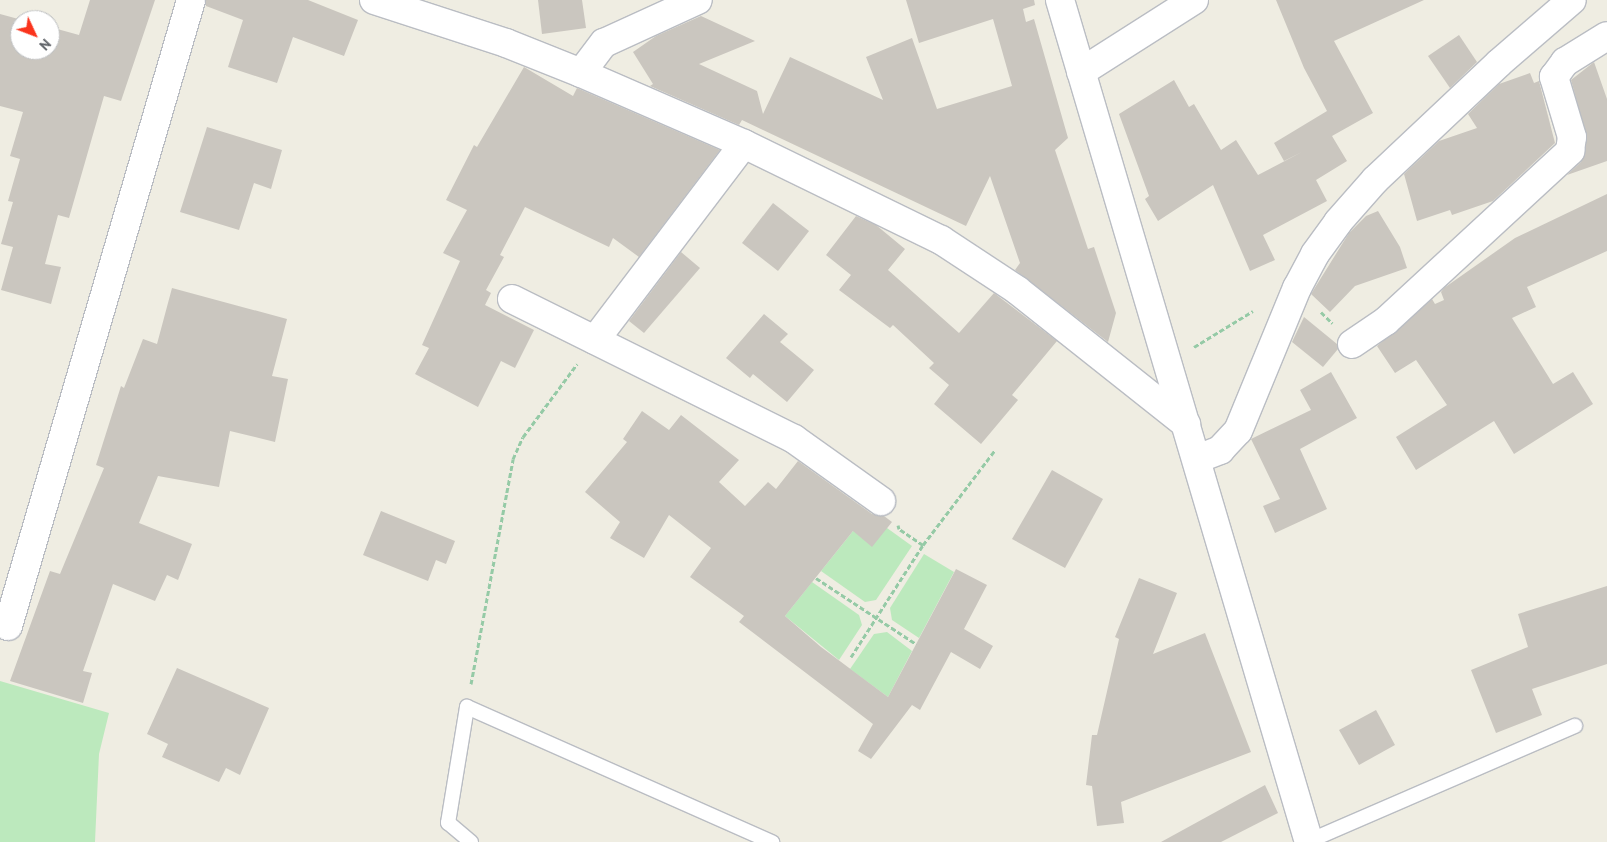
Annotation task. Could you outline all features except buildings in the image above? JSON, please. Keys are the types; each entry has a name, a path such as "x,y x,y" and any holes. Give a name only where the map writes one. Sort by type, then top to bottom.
{"street":[{"path":"4,631 191,0"},
{"path":"374,0 506,43 581,73 744,144 941,240 1017,290 1186,424"},
{"path":"581,73 604,43 698,0"},
{"path":"1060,0 1309,842"},
{"path":"1081,72 1194,0"},
{"path":"1197,459 1220,450 1238,431 1297,288 1315,254 1338,222 1375,180 1492,69 1572,0"},
{"path":"1352,344 1386,320 1570,151 1572,137 1554,77 1564,62 1607,36"},
{"path":"595,340 744,144"},
{"path":"512,299 794,439 882,501"}],"lane":[{"path":"471,842 448,823 467,707 772,842"},
{"path":"1309,842 1575,726"}],"path":[{"path":"467,707 513,459 523,437 595,340"},
{"path":"851,657 923,545 995,450"},
{"path":"882,501 898,515 899,529 923,545"},
{"path":"816,578 916,644"}],"green space":[{"path":"887,528 912,546 876,600 865,602 821,571 853,531"},
{"path":"924,554 954,572 919,638 892,620 890,608"},
{"path":"812,582 859,615 862,625 839,660 785,616"},
{"path":"887,632 912,651 888,697 850,669 874,634"},
{"path":"0,681 109,713 99,754 95,842 0,842"}]}
